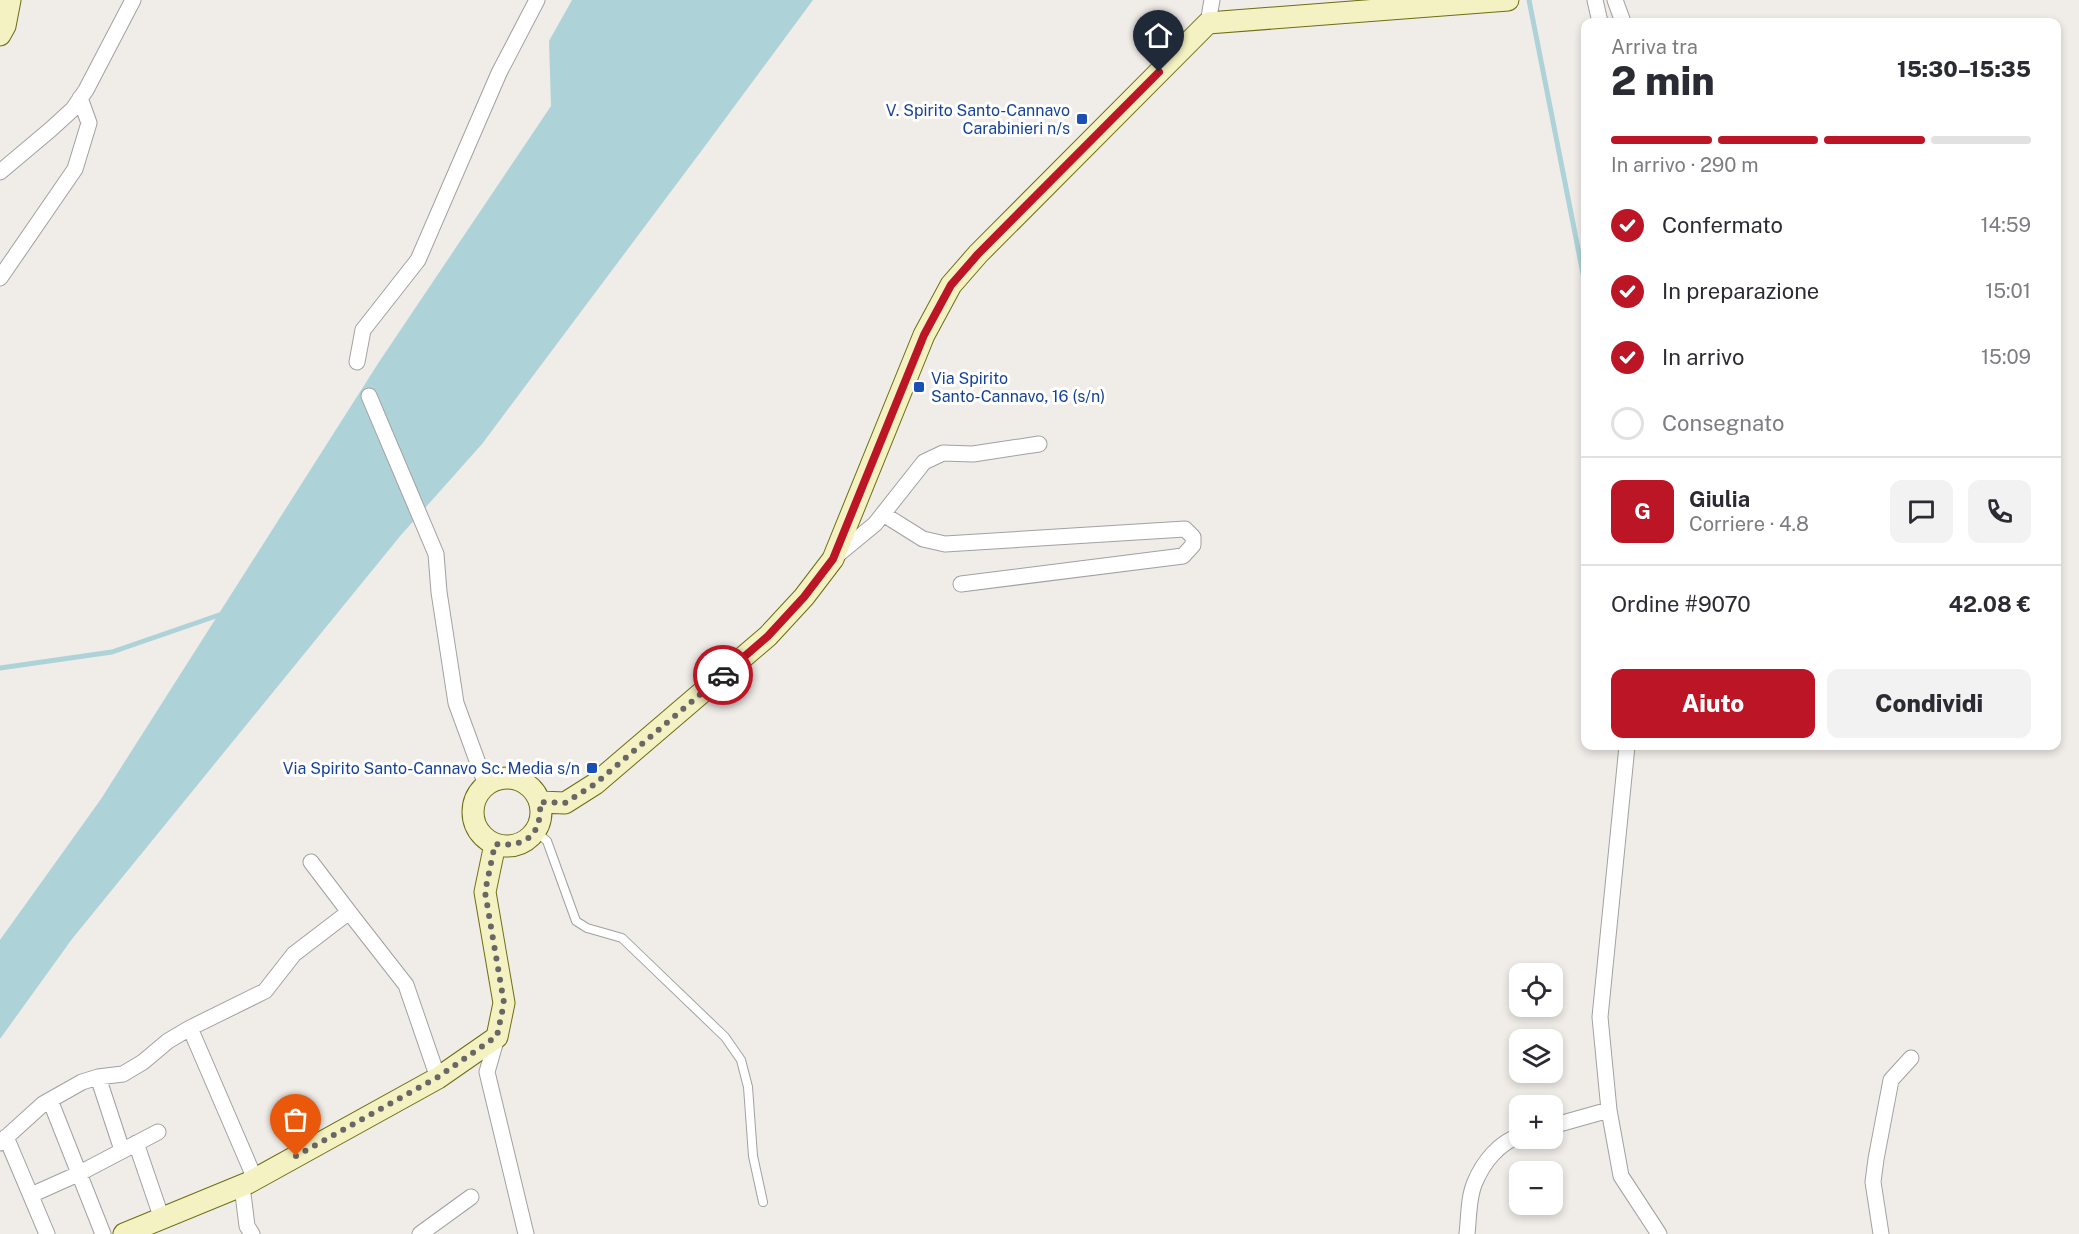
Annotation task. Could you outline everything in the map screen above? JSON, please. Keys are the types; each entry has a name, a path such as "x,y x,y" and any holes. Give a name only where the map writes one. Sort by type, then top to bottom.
{"street":[{"path":"0,35 5,26 10,0"},
{"path":"0,172 50,130 80,99 133,0"},
{"path":"357,362 363,330 418,260 499,74 537,0"},
{"path":"833,559 915,356 951,285 978,254 1208,23 1212,0"},
{"path":"1208,23 1508,0"},
{"path":"1595,0 1599,18"},
{"path":"1616,0 1622,18"},
{"path":"0,278 75,170 89,123 80,99"},
{"path":"369,396 436,554 439,592 456,703 486,785"},
{"path":"540,802 565,803 595,784 768,636 804,597 833,559 875,524 924,462 943,453 973,454 1039,444"},
{"path":"883,514 923,539 945,544 1185,529 1193,537 1193,546 1183,556 961,584"},
{"path":"1627,750 1600,1017 1608,1110 1621,1176 1659,1234"},
{"path":"501,778 518,779 532,788 540,802 541,817 535,831 524,841 510,846 495,844 483,836 475,824 473,810 477,796 486,785 501,778"},
{"path":"495,844 485,892 504,1003 487,1072 526,1234"},
{"path":"311,862 406,985 438,1077"},
{"path":"47,1234 3,1140 50,1100 82,1082 98,1077 123,1074 190,1028 265,991 294,954 349,912"},
{"path":"190,1028 248,1182 247,1226 252,1234"},
{"path":"124,1234 248,1182 438,1077 497,1036"},
{"path":"1881,1234 1873,1182 1876,1160 1891,1080 1911,1058"},
{"path":"98,1077 162,1219"},
{"path":"50,1100 103,1234"},
{"path":"1563,1123 1608,1110"},
{"path":"30,1195 78,1174 158,1132"},
{"path":"1467,1234 1474,1183 1492,1154 1509,1140"},
{"path":"420,1234 471,1197"}],"lane":[{"path":"535,831 547,841 576,921 587,928 622,938 725,1037 741,1060 748,1086 753,1156 763,1202"}],"water":[{"path":"572,0 813,0 482,444 401,535 72,939 0,1039 0,940 101,799 379,362 551,106 549,41"}],"waterway":[{"path":"1529,0 1581,264"},
{"path":"0,668 112,652 222,614"}],"way so far":[{"path":"296,1156 438,1077 497,1036 504,1003 485,892 495,844 510,846 524,841 535,831 541,817 540,802 565,803 595,784 723,675"}],"place":[{"name":"V. Spirito Santo-Cannavo Carabinieri n/s","path":"1082,119"},
{"name":"Via Spirito Santo-Cannavo, 16 (s/n)","path":"919,387"},
{"name":"Via Spirito Santo-Cannavo Sc. Media s/n","path":"592,768"}],"route":[{"path":"723,675 768,636 804,597 833,559 924,335 951,285 978,254 1159,72"}]}
